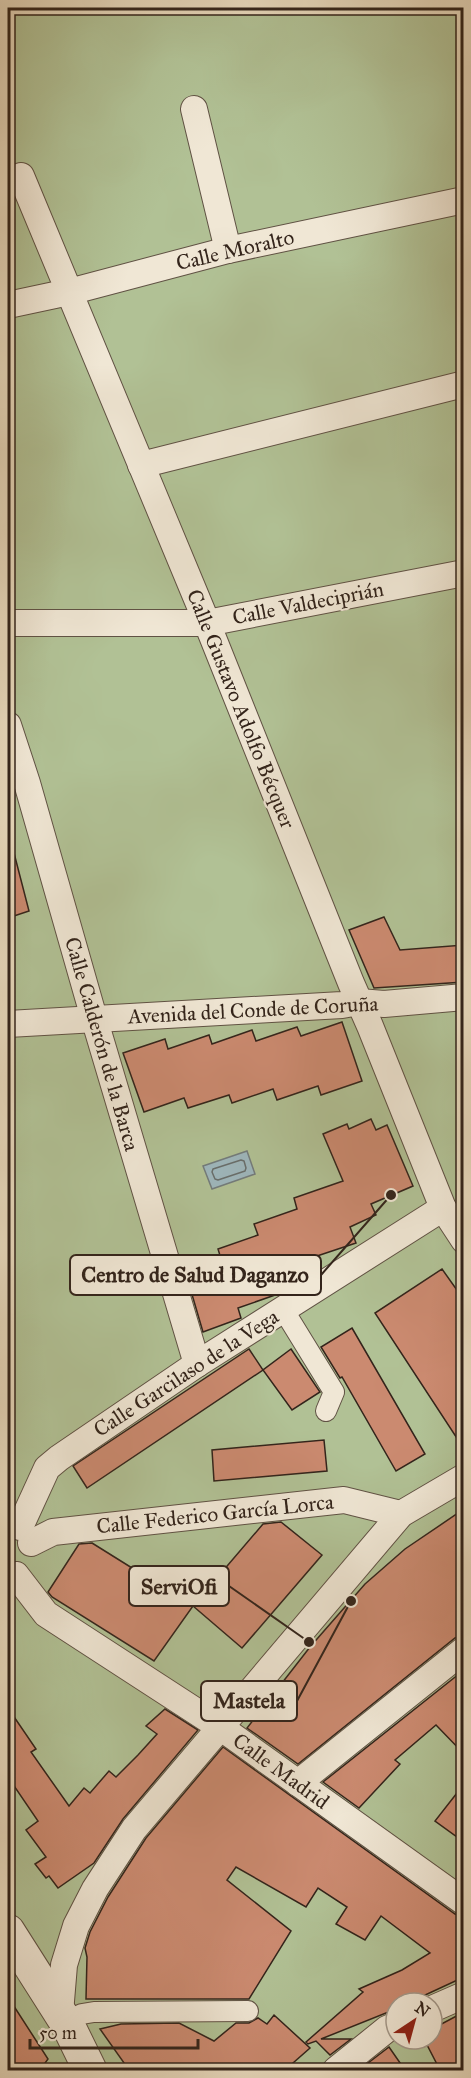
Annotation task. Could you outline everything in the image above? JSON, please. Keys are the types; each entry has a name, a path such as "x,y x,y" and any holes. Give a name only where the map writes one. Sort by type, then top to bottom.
{"street":[{"path":"194,110 228,250"},
{"name":"Calle Gustavo Adolfo Bécquer","path":"21,176 207,623 443,1208 464,1240"},
{"name":"Calle Moralto","path":"8,305 228,250 464,200"},
{"path":"141,465 464,384"},
{"name":"Calle Valdeciprián","path":"8,623 207,623 464,573"},
{"name":"Calle Calderón de la Barca","path":"8,725 17,784 94,1018 197,1364"},
{"name":"Avenida del Conde de Coruña","path":"8,1024 342,1005 359,1002 384,1004 464,998"},
{"name":"Calle Garcilaso de la Vega","path":"12,1576 29,1562 32,1553 20,1531 47,1468 197,1364 443,1208"},
{"path":"283,1309 334,1392 326,1411"},
{"path":"63,2017 64,1965 76,1926 94,1889 134,1829 401,1514 464,1477"},
{"name":"Calle Federico García Lorca","path":"20,1531 53,1532 344,1500 401,1514"},
{"name":"Calle Madrid","path":"12,1576 46,1614 220,1727 464,1902"},
{"path":"298,1783 464,1650"},
{"path":"8,1931 63,2017 85,2066"},
{"path":"444,2004 464,1995"},
{"path":"63,2017 94,2012 248,2011"},
{"path":"336,2070 384,2031"}],"green space":[{"path":"8,8 463,8 463,2070 8,2070"}],"water":[{"path":"247,1151 255,1174 212,1189 203,1166"}],"building":[{"path":"14,853 29,911 8,918 8,854"},
{"path":"384,917 400,950 464,945 464,982 374,988 349,930"},
{"path":"342,1022 362,1081 321,1095 318,1086 277,1100 273,1089 232,1103 229,1095 188,1108 184,1098 144,1112 123,1053 165,1039 168,1049 209,1035 212,1044 252,1030 256,1041 297,1027 301,1036"},
{"path":"371,1119 376,1130 387,1125 413,1186 371,1204 376,1215 350,1227 356,1243 314,1257 319,1269 275,1284 278,1294 238,1308 241,1318 203,1332 186,1274 222,1262 218,1249 258,1235 254,1224 297,1209 294,1198 343,1181 323,1134 347,1124 349,1129"},
{"path":"442,1269 464,1300 464,1449 375,1313"},
{"path":"352,1328 425,1454 396,1471 342,1377 340,1378 321,1347"},
{"path":"249,1349 263,1370 87,1488 73,1466"},
{"path":"291,1349 320,1392 292,1410 263,1370"},
{"path":"324,1440 327,1471 214,1481 212,1450"},
{"path":"464,1509 464,1635 455,1638 298,1764 247,1728 310,1647 365,1584 405,1549"},
{"path":"281,1522 322,1555 242,1648 193,1606 263,1524"},
{"path":"92,1543 193,1606 154,1661 52,1597 48,1592 79,1544"},
{"path":"464,1670 464,1754 436,1725 395,1760 400,1764 359,1808 323,1782"},
{"path":"8,1708 36,1749 31,1752 69,1806 84,1788 90,1793 109,1771 116,1777 138,1755 157,1734 146,1726 165,1709 198,1730 123,1819 94,1863 58,1888 49,1876 46,1878 35,1864 46,1857 26,1830 38,1821 8,1777"},
{"path":"223,1747 455,1914 464,1917 464,1977 434,1991 384,1991 384,2014 321,2039 351,2039 330,2055 316,2041 308,2044 306,2042 363,1992 359,1989 402,1970 430,1953 381,1916 365,1940 336,1924 347,1907 318,1888 306,1907 236,1867 227,1880 291,1931 249,1999 86,1999 87,1957 85,1948 90,1932 108,1897 146,1838"},
{"path":"464,1784 464,1842 435,1821"},
{"path":"8,1997 48,2059 40,2070 8,2070"},
{"path":"464,2012 464,2065 452,2070 440,2070 430,2051 444,2051 444,2023"},
{"path":"274,2015 310,2048 285,2070 164,2070 148,2067 129,2070 100,2029 121,2024 179,2023 214,2041 236,2023 249,2023 258,2018 267,2024"},
{"path":"384,2051 392,2051 405,2070 359,2070"}],"place":[{"name":"Centro de Salud Daganzo","path":"391,1195"},
{"name":"Mastela","path":"351,1601"},
{"name":"ServiOfi","path":"309,1642"}]}
